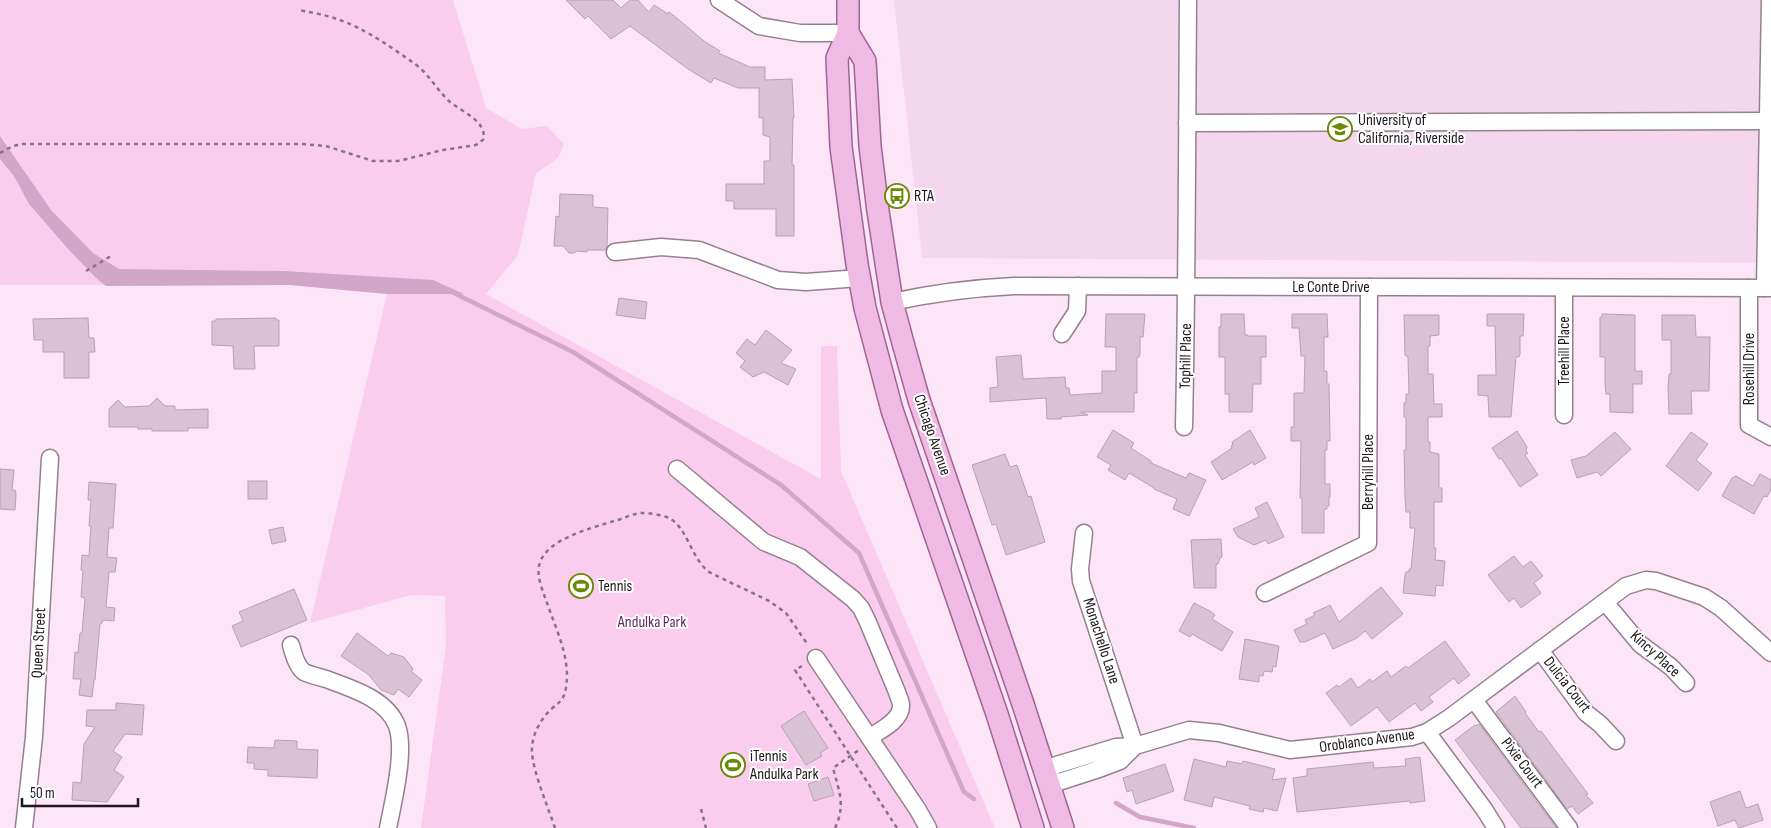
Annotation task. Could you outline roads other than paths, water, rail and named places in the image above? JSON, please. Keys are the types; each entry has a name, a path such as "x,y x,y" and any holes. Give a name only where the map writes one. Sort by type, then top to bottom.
{"main road":[{"name":"Chicago Avenue","path":"848,0 848,34 837,58 841,148 860,278 876,351 892,410 994,705 1033,828"},
{"name":"Chicago Avenue","path":"848,34 865,61 870,146 892,302 919,400 1063,828"},
{"path":"847,189 858,200 872,286 880,298 892,302 876,351"}],"street":[{"path":"719,0 759,26 800,33 848,34"},
{"name":"Tophill Place","path":"1184,427 1187,286 1188,0"},
{"path":"1762,288 1770,0"},
{"path":"1187,123 1767,121"},
{"path":"615,252 661,247 699,250 778,280 806,282 860,278"},
{"name":"Le Conte Drive","path":"892,302 972,288 1014,286 1762,288"},
{"path":"1062,334 1077,311 1078,286"},
{"name":"Berryhill Place","path":"1265,593 1368,543 1369,287"},
{"name":"Treehill Place","path":"1564,288 1564,415"},
{"name":"Rosehill Drive","path":"1762,288 1749,425 1771,436"},
{"name":"Queen Street","path":"24,828 34,737 50,458"},
{"path":"677,470 764,542 800,557 843,590 860,608 886,665 901,705 898,714 892,722 871,739"},
{"name":"Monachello Lane","path":"1084,533 1080,569 1081,581 1135,746"},
{"name":"Oroblanco Avenue","path":"1046,778 1059,782 1096,770 1120,760 1135,746 1189,730 1219,733 1290,750 1404,738 1427,732 1474,700 1626,586 1646,580 1656,581 1712,602 1771,653"},
{"name":"Kincy Place","path":"1605,602 1640,644 1686,683"},
{"path":"291,645 294,656 304,671 360,693 383,705 397,725 400,756 388,828"},
{"name":"Dulcia Court","path":"1540,650 1586,713 1600,724 1616,741"},
{"path":"816,658 918,810 928,828"},
{"name":"Pixie Court","path":"1474,700 1569,828"},
{"path":"1427,732 1496,828"}],"waterway":[{"path":"452,292 573,352 781,485 859,553 964,792 974,799"},
{"path":"1116,803 1140,817 1194,828"}],"place":[{"name":"University of California, Riverside","path":"1340,129"},
{"name":"RTA","path":"897,196"},
{"name":"Tennis","path":"581,586"},
{"name":"iTennis Andulka Park","path":"733,765"}],"park label":[{"name":"Andulka Park","path":"652,622"}]}
